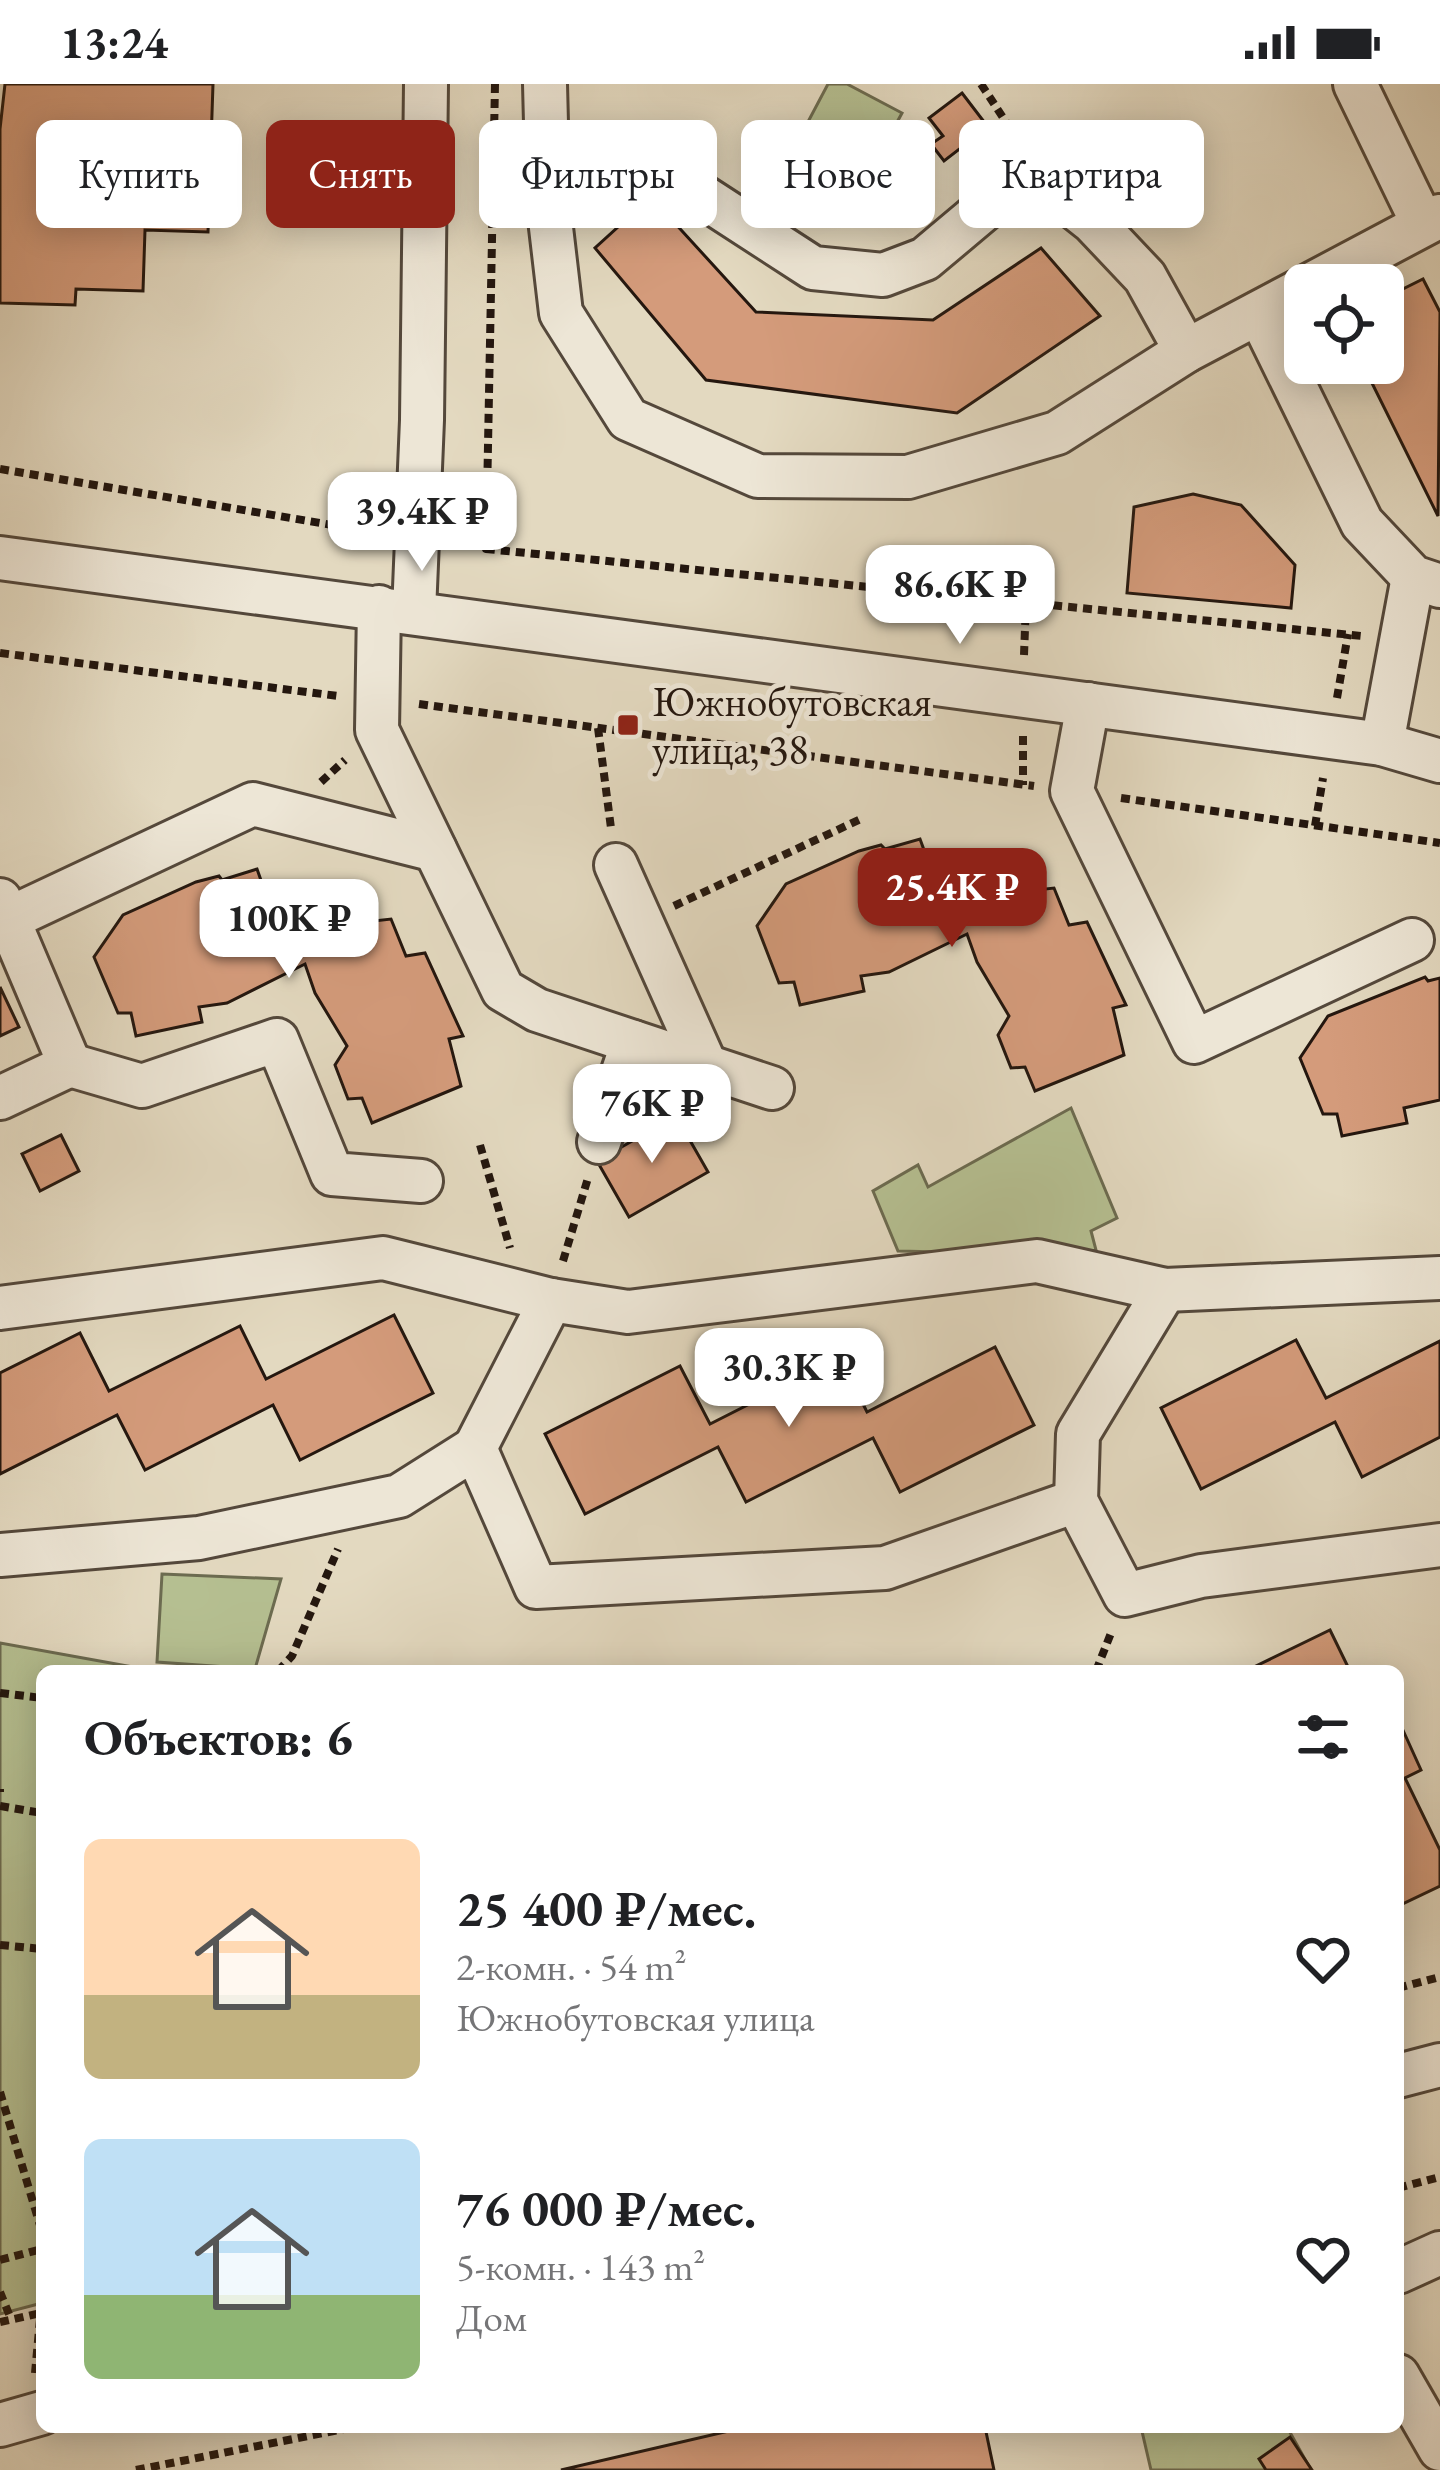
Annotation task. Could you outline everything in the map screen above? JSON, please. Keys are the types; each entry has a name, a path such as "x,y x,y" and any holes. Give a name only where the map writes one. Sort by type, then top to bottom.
{"street":[{"path":"426,84 422,420 376,715 503,990 537,1010 772,1088"},
{"path":"544,84 545,120"},
{"path":"1349,264 1431,220 1355,84"},
{"path":"717,206 812,268 883,275 925,259 962,228"},
{"path":"553,228 561,313 628,418 758,476 908,477 1057,433 1186,351 1284,299"},
{"path":"1099,228 1145,277 1186,351"},
{"path":"1259,313 1363,524 1427,581 1401,640 1382,744"},
{"path":"0,558 1382,744 1440,761"},
{"path":"1088,704 1072,791 1194,1042 1412,940"},
{"path":"70,1065 4,909 253,804 435,850"},
{"path":"616,865 706,1066"},
{"path":"0,1098 70,1065 142,1086 277,1040 332,1174 421,1180"},
{"path":"599,1142 633,1042"},
{"path":"0,1308 383,1258 628,1312 1037,1262 1165,1290 1440,1278"},
{"path":"1165,1290 1078,1434 1076,1501 1125,1595 1201,1576 1440,1545"},
{"path":"0,1555 199,1538 399,1496 475,1448 537,1295"},
{"path":"475,1448 536,1587 884,1568 1076,1501"},
{"path":"1404,2074 1440,2065"},
{"path":"1404,2269 1440,2253"},
{"path":"1404,2386 1440,2449"}],"path":[{"path":"495,84 485,549 1401,640"},
{"path":"981,84 1005,120"},
{"path":"0,469 350,528"},
{"path":"1023,695 1027,602"},
{"path":"0,653 376,715 598,728 1440,843"},
{"path":"287,813 376,715"},
{"path":"598,728 616,865"},
{"path":"642,921 863,818"},
{"path":"537,1295 599,1142"},
{"path":"480,1145 537,1295"},
{"path":"284,1665 292,1656 357,1505"},
{"path":"0,1693 36,1697"},
{"path":"0,1806 36,1812"},
{"path":"0,1945 36,1948"},
{"path":"1404,1986 1440,1977"},
{"path":"0,2092 36,2212"},
{"path":"1404,2186 1440,2177"},
{"path":"0,2260 36,2251"},
{"path":"0,2292 11,2320"},
{"path":"0,2322 36,2314"},
{"path":"24,2418 36,2344"},
{"path":"293,2433 294,2438"},
{"path":"136,2470 322,2433"}],"green space":[{"path":"828,84 847,84 902,113 898,120 809,120"},
{"path":"1071,1108 1117,1218 1091,1231 1096,1250 1068,1255 898,1251 873,1191 918,1165 928,1187"},
{"path":"162,1574 281,1579 256,1665 157,1662"},
{"path":"0,1643 122,1665 36,1665 36,2305 0,2314"},
{"path":"1142,2433 1290,2433 1311,2470 1151,2470"}],"building":[{"path":"5,84 213,84 212,120 36,120 36,228 208,228 208,232 145,230 143,291 76,289 75,305 0,303 0,129"},
{"path":"962,93 983,120 959,120 959,149 944,161 935,149 935,141 943,136 929,118"},
{"path":"617,228 679,228 756,312 933,320 1041,248 1100,316 957,413 706,380 595,248"},
{"path":"1423,279 1440,312 1438,516 1372,384 1404,384 1404,288"},
{"path":"1193,494 1241,505 1295,565 1291,608 1127,593 1134,507"},
{"path":"920,839 932,872 962,869 991,876 1018,892 1054,888 1069,925 1087,922 1126,1005 1113,1008 1124,1055 1035,1091 1025,1067 1011,1068 998,1035 1009,1016 977,962 967,934 889,972 861,976 864,991 800,1005 794,982 779,983 757,926 786,884 859,851"},
{"path":"257,869 269,903 299,899 328,907 356,923 391,919 406,956 425,953 463,1036 449,1039 461,1086 372,1123 362,1098 348,1099 335,1065 347,1046 315,993 305,964 227,1003 199,1007 202,1022 136,1036 131,1013 118,1013 94,957 123,915 196,882"},
{"path":"1425,977 1428,981 1440,978 1440,1100 1404,1108 1407,1123 1342,1136 1337,1114 1323,1114 1300,1058 1328,1016"},
{"path":"0,987 19,1027 0,1036"},
{"path":"676,1116 708,1172 629,1217 597,1161"},
{"path":"61,1135 79,1171 40,1191 22,1154"},
{"path":"394,1315 433,1393 300,1460 273,1405 145,1470 117,1415 0,1474 0,1373 80,1333 109,1391 240,1326 266,1379"},
{"path":"1296,1340 1326,1398 1440,1341 1440,1437 1362,1477 1335,1422 1201,1489 1161,1408"},
{"path":"995,1347 1034,1425 900,1492 873,1438 746,1502 718,1447 585,1514 545,1434 680,1366 710,1424 840,1358 867,1412"},
{"path":"1330,1630 1347,1665 1258,1665"},
{"path":"1404,1732 1421,1770 1405,1778 1440,1850 1440,1886 1404,1903"},
{"path":"720,2433 986,2433 994,2470 561,2470"},
{"path":"1290,2437 1312,2470 1266,2470 1259,2459"}],"place":[{"name":"Южнобутовская улица, 38","path":"628,725"}]}
